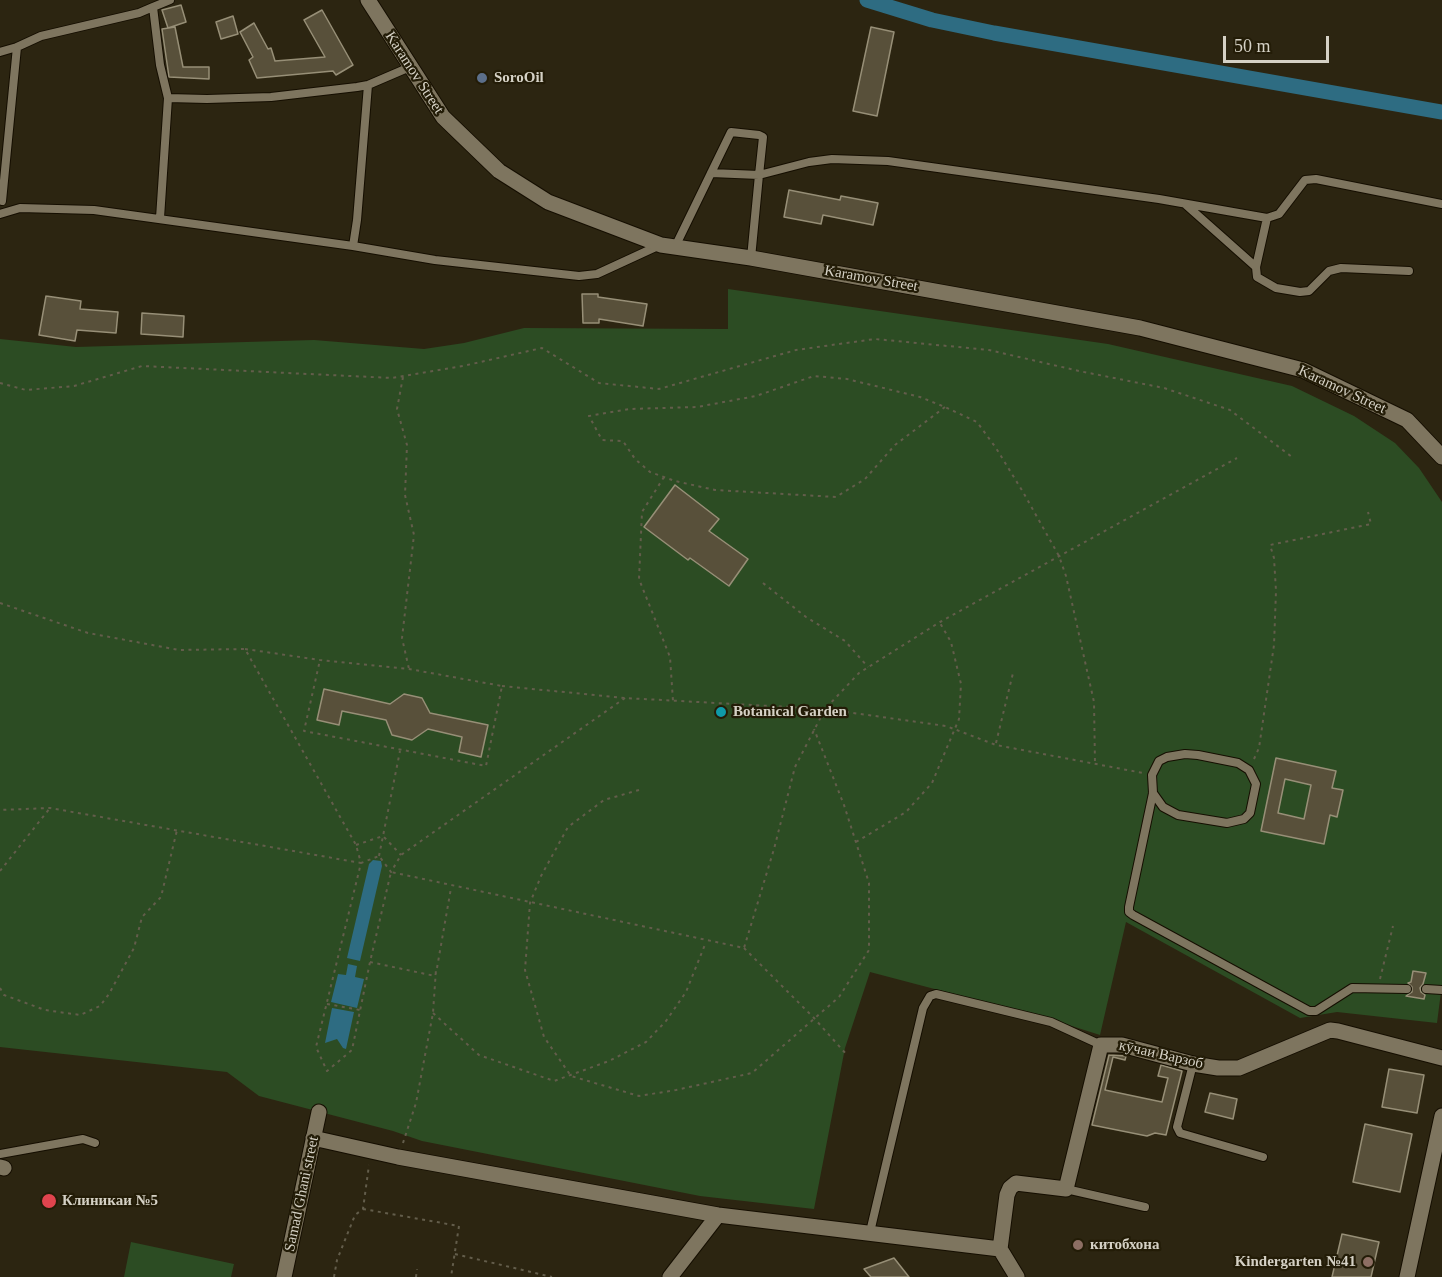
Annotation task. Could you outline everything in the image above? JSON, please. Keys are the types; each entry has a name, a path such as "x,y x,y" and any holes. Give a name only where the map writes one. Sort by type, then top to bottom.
{"street":[{"name":"Karamov Street","path":"368,0 443,117 499,171 548,202 668,246 752,258 1140,328 1303,370 1407,420 1442,457"},
{"name":"кӯчаи Варзоб","path":"1066,1189 1101,1045 1122,1045 1193,1064 1218,1068 1239,1068 1330,1030 1442,1058"},
{"name":"Samad Ghani street","path":"284,1277 319,1112"},
{"path":"1407,1277 1442,1116"},
{"path":"313,1138 398,1157 718,1215 1000,1249"},
{"path":"1017,1277 1000,1249 1007,1195 1010,1188 1016,1183 1066,1189"},
{"path":"670,1277 718,1215"}],"lane":[{"path":"0,52 42,36 139,13 170,0"},
{"path":"153,7 160,65 168,98 160,218"},
{"path":"17,47 1,201 20,208"},
{"path":"168,98 271,97 368,85 410,67"},
{"path":"353,246 368,85"},
{"path":"0,214 20,208 94,210 353,246 435,260 579,276 597,274 668,246 711,173 731,132 734,131 763,137 752,258"},
{"path":"711,173 759,175 809,162 832,159 888,161 1184,203 1267,218 1279,214 1305,180 1317,179 1442,204"},
{"path":"1184,203 1256,267"},
{"path":"1267,218 1256,267 1257,278 1276,288 1308,291 1329,271 1341,268 1409,271"},
{"path":"1153,793 1163,807 1178,815 1227,823 1236,822 1250,813 1256,784 1249,770 1238,763 1185,754 1159,761 1152,775 1153,793 1129,908 1133,915 1309,1011 1316,1011 1352,988 1407,989"},
{"path":"1426,989 1442,990"},
{"path":"870,1232 923,1008 930,996 936,994 1052,1022 1101,1045"},
{"path":"1193,1064 1177,1127 1180,1133 1263,1157"},
{"path":"1,1163 83,1139 95,1143"},
{"path":"1066,1189 1145,1207"}],"path":[{"path":"0,383 26,390 74,386 142,366 291,375 392,378 542,348 599,383 659,389 796,350 874,339 989,350 1164,388 1230,410 1292,457"},
{"path":"945,407 895,445 866,479 836,497 716,490 664,477 650,472 635,459 623,441 602,440 589,416 629,408 697,407 756,396 814,376 847,379 920,397 945,407 977,422 996,448 1059,556 1066,576 1094,702 1095,764"},
{"path":"403,377 397,409 407,445 405,495 414,535 402,638 409,669"},
{"path":"744,948 774,849 795,767 825,710 859,673 940,622 1237,459"},
{"path":"664,477 642,512 639,579 670,657 673,701"},
{"path":"1249,770 1259,748 1274,645 1276,591 1274,558 1270,545 1371,524 1368,512"},
{"path":"763,583 806,617 845,641 868,667"},
{"path":"0,603 88,633 179,650 245,649 320,660 409,669 502,686 625,698 825,710 946,726 996,745 1152,775"},
{"path":"856,842 906,812 932,783 959,719 962,684 951,642 940,622"},
{"path":"245,649 356,845 361,863 316,1047 327,1071 352,1050 391,872 401,855 625,698"},
{"path":"320,660 304,731 486,766 502,686"},
{"path":"996,745 1013,673"},
{"path":"639,790 604,800 568,827 541,876 530,903 525,970 544,1037 571,1076 639,1096 752,1073 839,997 869,950 869,883 844,805 814,729"},
{"path":"399,750 379,856 391,872 744,948 848,1055"},
{"path":"0,810 50,808 361,863 379,856"},
{"path":"0,871 50,808"},
{"path":"0,988 4,995 45,1010 80,1015 100,1006 110,994 134,948 142,917 161,897 177,830"},
{"path":"356,845 383,836"},
{"path":"383,836 401,855"},
{"path":"370,962 435,976 451,886"},
{"path":"1378,987 1393,926"},
{"path":"433,1013 479,1055 554,1081 609,1061 646,1042 666,1021 686,992 706,940"},
{"path":"398,1157 416,1103 433,1013 436,969"},
{"path":"327,1004 360,1010"},
{"path":"334,1277 355,1215 363,1209 371,1150"},
{"path":"363,1209 459,1226 451,1277"},
{"path":"455,1254 552,1277"},
{"path":"416,1277 417,1269"}],"green space":[{"name":"Botanical Garden","path":"728,289 1108,344 1292,386 1354,416 1395,443 1419,468 1442,502 1442,984 1437,1023 1337,1012 1300,1018 1126,922 1100,1035 1056,1021 870,972 845,1048 814,1209 700,1196 422,1141 393,1131 259,1096 227,1072 0,1047 0,339 76,347 314,340 424,349 464,343 524,328 728,329"},
{"path":"131,1242 234,1264 231,1277 124,1277"}],"water":[{"path":"373,860 381,861 382,866 360,961 347,958 369,864"},
{"path":"348,964 357,966 355,977 364,979 357,1008 331,1002 338,974 346,975"},
{"path":"332,1008 354,1012 346,1049 337,1039 325,1043"}],"building":[{"path":"181,5 186,22 168,28 162,10"},
{"path":"322,10 353,65 336,75 333,71 257,78 249,60 253,57 240,32 254,23 268,49 271,48 275,61 325,57 304,20"},
{"path":"233,16 238,34 221,39 216,22"},
{"path":"175,27 183,67 209,67 209,79 169,77 162,29"},
{"path":"871,27 894,32 877,116 853,111"},
{"path":"789,190 840,200 841,196 878,203 873,225 823,215 821,224 784,217"},
{"path":"582,294 598,294 598,297 647,304 643,326 599,319 599,323 583,323"},
{"path":"46,296 81,301 80,309 118,312 116,333 77,330 75,341 39,335"},
{"path":"142,313 184,316 183,337 141,334"},
{"path":"675,485 719,519 709,531 748,559 729,586 690,558 688,560 644,527"},
{"path":"324,689 390,704 404,694 422,698 430,713 488,725 481,757 459,752 462,737 428,729 412,740 392,735 386,720 342,711 339,725 317,720"},
{"path":"1276,758 1336,771 1332,788 1343,790 1337,817 1330,815 1324,844 1261,831","holes":["1285,779 1311,785 1304,819 1278,813"]},
{"path":"1413,971 1426,973 1420,988 1425,995 1424,999 1406,996 1412,992 1412,987 1408,983 1411,982"},
{"path":"1109,1055 1126,1056 1125,1060 1113,1057 1105,1090 1162,1102 1168,1078 1158,1076 1161,1065 1182,1071 1166,1135 1155,1133 1147,1136 1092,1125"},
{"path":"1389,1069 1424,1075 1417,1113 1382,1107"},
{"path":"1210,1093 1237,1099 1233,1119 1205,1112"},
{"path":"1365,1124 1412,1134 1400,1192 1353,1182"},
{"path":"1342,1234 1379,1242 1371,1277 1332,1277"},
{"path":"894,1258 909,1277 871,1277 864,1269"}],"waterway":[{"path":"867,0 932,20 994,33 1442,112"}],"place":[{"name":"SoroOil","path":"482,78"},
{"name":"Botanical Garden","path":"721,712"},
{"name":"Клиникаи №5","path":"49,1201"},
{"name":"китобхона","path":"1078,1245"},
{"name":"Kindergarten №41","path":"1368,1262"}]}
